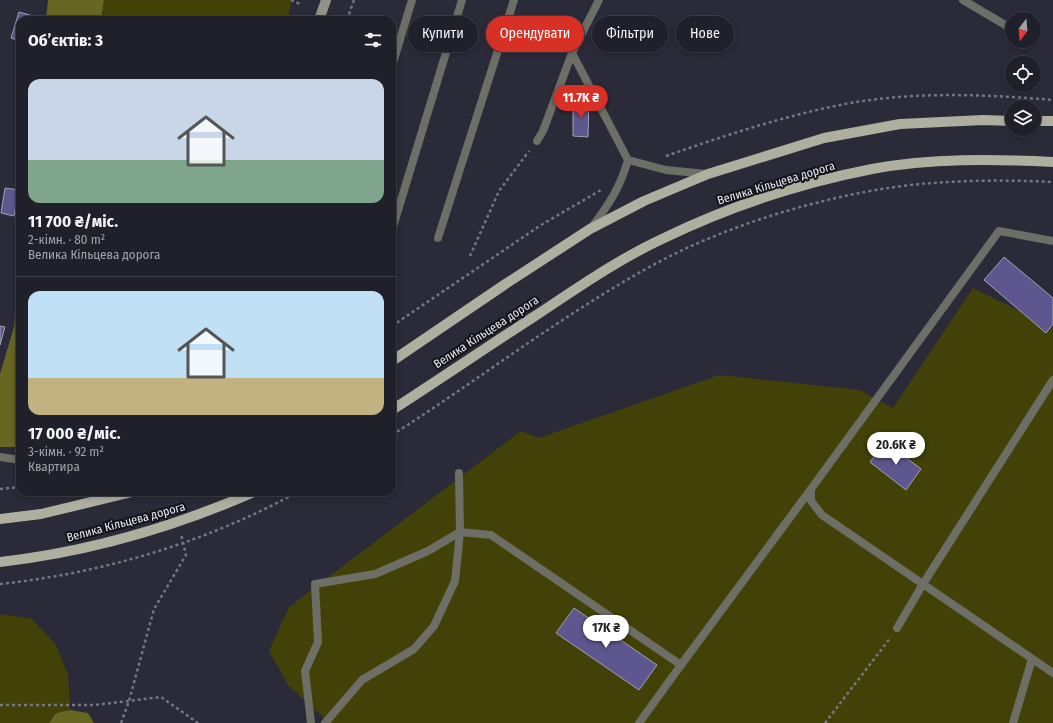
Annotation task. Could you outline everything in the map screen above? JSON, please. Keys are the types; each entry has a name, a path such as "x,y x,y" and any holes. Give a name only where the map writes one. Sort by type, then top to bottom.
{"main road":[{"path":"320,16 326,0"},
{"path":"396,358 504,285 590,230 644,201 708,174 824,138 900,124 983,120 1005,121"},
{"path":"1041,121 1053,121"},
{"name":"Велика Кільцева дорога","path":"396,407 587,281 661,239 737,206 800,187 872,169 919,163 991,159 1053,162"},
{"path":"0,519 41,514 115,496"},
{"name":"Велика Кільцева дорога","path":"0,562 86,548 178,522 220,507 245,496"}],"lane":[{"path":"396,53 412,0"},
{"path":"396,217 462,0"},
{"path":"438,238 514,0"},
{"path":"537,141 543,131 572,53 599,0"},
{"path":"963,0 1005,25"},
{"path":"572,53 628,160 624,176 614,196 590,230"},
{"path":"628,160 666,170 708,174"},
{"path":"639,723 999,231 1053,241"},
{"path":"897,628 923,584 1053,380"},
{"path":"0,457 16,459"},
{"path":"325,723 362,680 414,649 434,626 455,581 460,532 459,473"},
{"path":"811,489 811,501 822,515 1053,673"},
{"path":"311,723 305,671 318,642 315,584 375,574 428,551 460,532 491,535 681,666"},
{"path":"1013,723 1032,659"}],"path":[{"path":"291,0 300,4"},
{"path":"348,16 354,0"},
{"path":"470,256 499,191 537,141"},
{"path":"396,432 529,342 605,293 656,264 743,225 820,202 869,191 932,183 1002,180 1053,182"},
{"path":"0,489 16,487"},
{"path":"0,584 86,570 183,543 274,505 291,496"},
{"path":"121,723 129,701 154,609 186,555 178,522"},
{"path":"825,723 897,628"},
{"path":"0,705 95,705 161,697 198,723"}],"shaded area":[{"path":"48,0 104,0 102,16 46,16"},
{"path":"104,0 292,0 288,16 102,16"},
{"path":"973,288 1053,328 1053,723 322,723 323,717 288,685 269,651 289,607 521,431 539,438 719,375 860,390 893,408"},
{"path":"16,306 16,447 0,447 0,374 14,327"},
{"path":"0,614 32,619 56,645 68,674 70,710 56,713 49,723 0,723"},
{"path":"70,710 88,713 94,723 49,723 56,713"}],"building":[{"path":"19,12 33,16 18,16"},
{"path":"16,22 16,40 11,38"},
{"path":"573,102 589,102 588,137 573,136"},
{"path":"5,188 16,190 16,206 14,216 1,213"},
{"path":"1004,257 1053,298 1053,324 1046,333 984,280"},
{"path":"0,326 5,327 0,345"},
{"path":"886,442 921,469 906,490 870,462"},
{"path":"574,608 657,665 639,690 556,633"}]}
